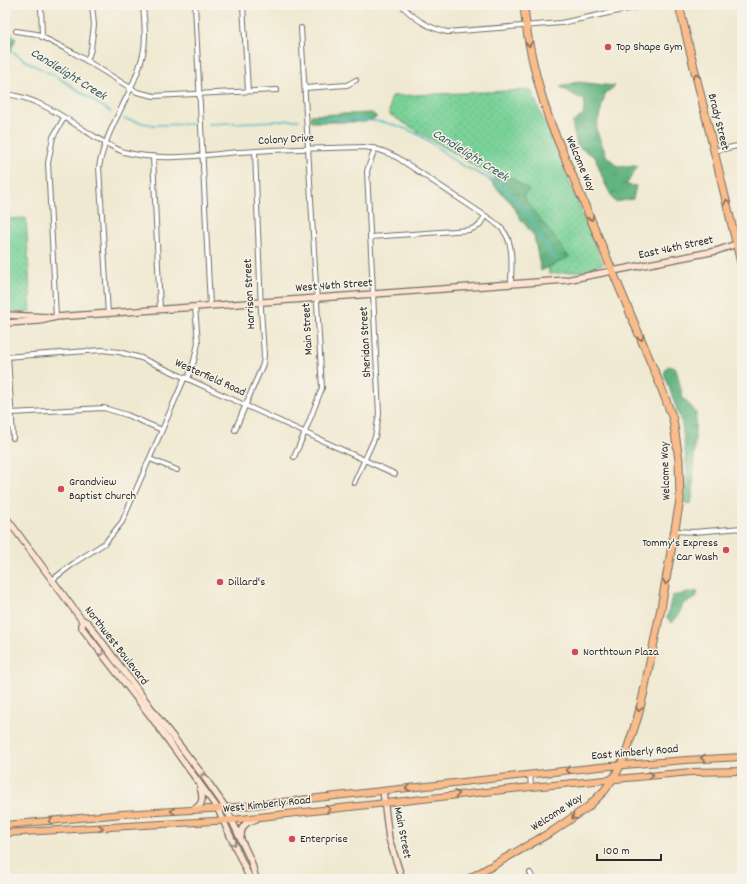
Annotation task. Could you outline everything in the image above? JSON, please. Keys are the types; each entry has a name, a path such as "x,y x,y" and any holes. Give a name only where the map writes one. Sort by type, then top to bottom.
{"highway":[{"name":"Welcome Way","path":"469,879 574,817 596,799 612,779 620,765 625,756 640,709 680,500 678,444 673,418 550,122 538,86 530,54 524,5"},
{"name":"Brady Street","path":"679,5 714,151 739,244 742,267"}],"main road":[{"name":"East Kimberly Road","path":"530,775 620,765 742,757"},
{"name":"East Kimberly Road","path":"531,787 691,772 742,771"},
{"name":"West Kimberly Road","path":"5,825 122,814 226,808 530,775"},
{"name":"West Kimberly Road","path":"5,833 224,821 531,787"}],"street":[{"path":"41,5 42,37"},
{"path":"87,61 92,49 94,25 92,5"},
{"path":"108,314 99,167 101,155 143,54 145,39 143,5"},
{"path":"195,5 210,306"},
{"path":"243,5 248,91"},
{"path":"401,5 424,25 436,30 447,32 575,21 646,5"},
{"name":"Main Street","path":"294,456 306,432 322,388 301,28"},
{"path":"16,31 37,34 74,53 137,92 154,96 277,90"},
{"path":"305,88 348,85 356,80"},
{"name":"Colony Drive","path":"5,95 19,96 31,100 124,152 153,156 202,155 309,148 375,148 398,158 485,216 503,230 511,253 511,285"},
{"path":"56,317 48,163 53,137 64,118"},
{"path":"714,151 742,145"},
{"name":"Sheridan Street","path":"354,483 375,437 379,414 367,171 375,148"},
{"name":"Harrison Street","path":"236,430 263,364 264,355 255,151"},
{"path":"153,156 160,310"},
{"path":"370,237 468,230 479,226 485,216"},
{"name":"East 46th Street","path":"613,272 716,252 739,244"},
{"name":"West 46th Street","path":"5,316 56,317 373,295 566,280 613,272"},
{"path":"52,580 77,560 105,543 126,515 162,430 194,362 198,343 195,307"},
{"name":"West 46th Street","path":"5,323 39,321 56,317"},
{"name":"Westerfield Road","path":"6,357 102,350 119,352 141,358 306,432 395,474"},
{"path":"6,357 13,438"},
{"path":"11,413 104,408 127,415 162,430"},
{"path":"150,459 177,470"},
{"name":"Northwest Boulevard","path":"5,516 82,620 88,623 226,808"},
{"path":"675,531 694,532 742,528"},
{"path":"82,620 82,628 149,714 218,808 250,879"},
{"path":"530,775 531,787"},
{"path":"192,810 197,808 203,799 198,781"},
{"name":"Main Street","path":"384,791 390,839 402,879"},
{"path":"226,808 251,861 256,879"},
{"path":"241,839 241,832 244,825 251,820 261,817"},
{"path":"530,873 533,879"}],"green space":[{"path":"5,18 8,31 16,38 6,61 5,61"},
{"path":"577,82 615,86 605,94 596,129 606,155 617,166 638,166 626,185 636,186 633,199 615,202 605,184 595,157 577,146 572,123 583,115 585,101 560,87"},
{"path":"531,90 603,264 583,271 549,274 546,230 515,190 389,114 391,96"},
{"path":"372,113 377,117 365,122 311,122 311,115"},
{"path":"509,176 529,190 523,196 569,257 541,271 534,236 520,218 512,204 489,180"},
{"path":"26,218 31,311 5,313 5,219"},
{"path":"668,366 676,368 683,398 696,412 693,493 691,504 684,503 687,470 682,424 664,373"},
{"path":"698,591 696,598 683,604 678,616 672,623 667,618 672,596"}],"waterway":[{"name":"Candlelight Creek","path":"5,32 8,45 13,52 59,78 111,112"},
{"name":"Candlelight Creek","path":"124,119 153,125 192,124"},
{"name":"Candlelight Creek","path":"316,119 355,119 393,124 423,137 449,157 503,187 510,193 527,213 551,253 557,260"},
{"name":"Candlelight Creek","path":"208,124 299,120"}],"place":[{"name":"Top Shape Gym","path":"608,47"},
{"name":"Grandview Baptist Church","path":"61,489"},
{"name":"Tommy's Express Car Wash","path":"726,550"},
{"name":"Dillard's","path":"220,582"},
{"name":"Northtown Plaza","path":"575,652"},
{"name":"Enterprise","path":"292,839"}]}
